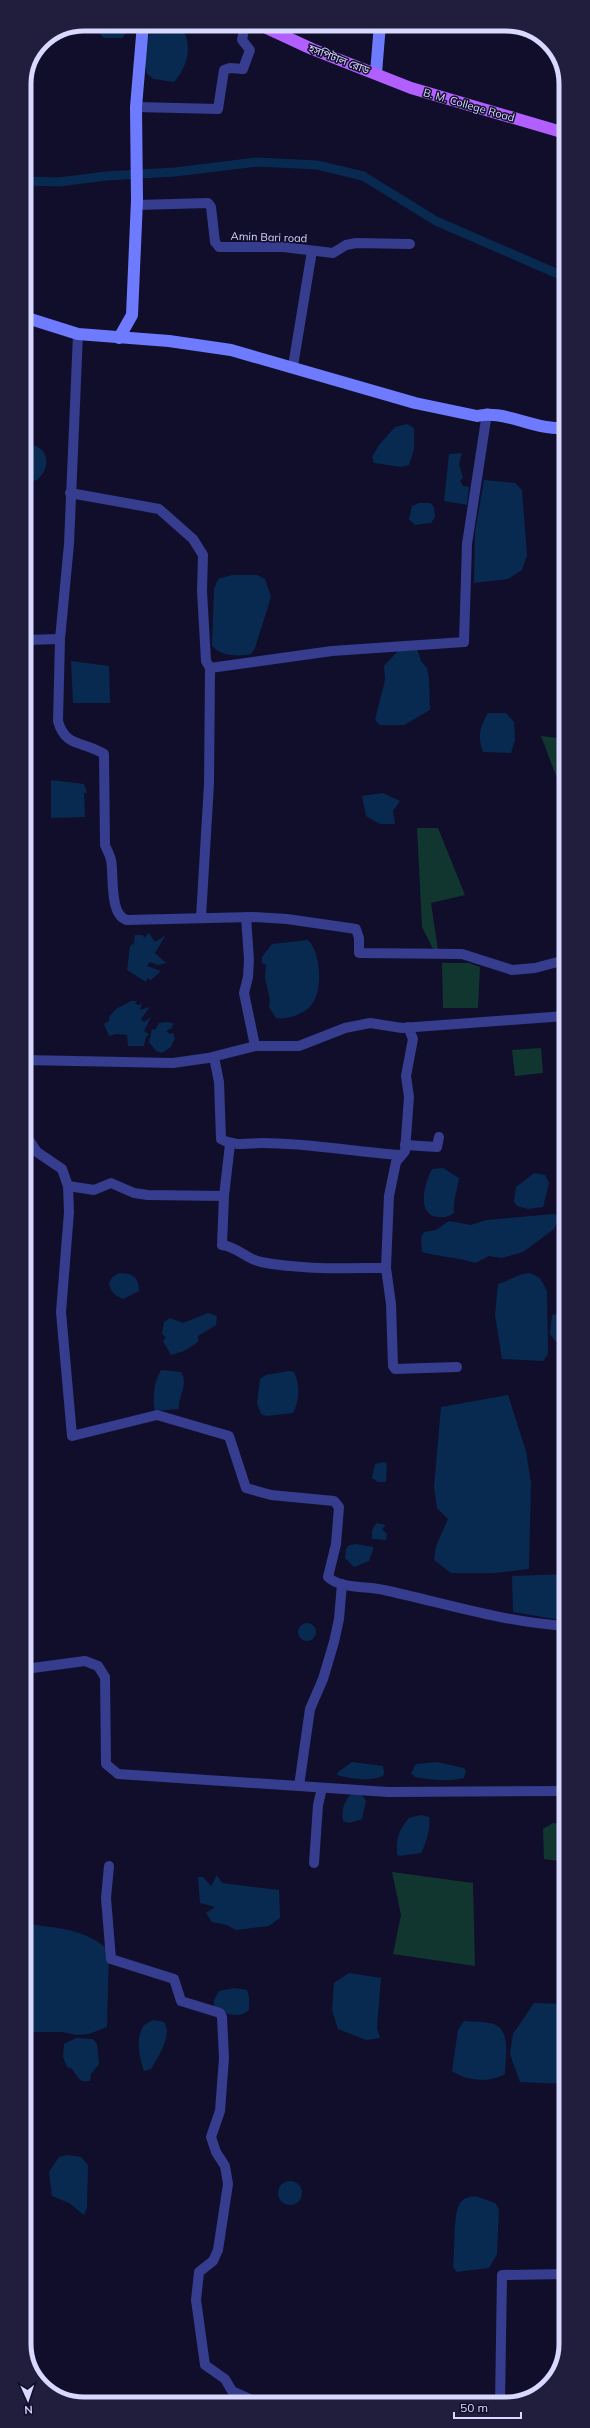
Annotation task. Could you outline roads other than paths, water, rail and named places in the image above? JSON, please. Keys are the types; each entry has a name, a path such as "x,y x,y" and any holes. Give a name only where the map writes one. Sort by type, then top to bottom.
{"main road":[{"name":"হসপিটাল রোড","path":"273,31 312,49 376,73"},
{"name":"B. M. College Road","path":"376,73 411,88 559,131"}],"street":[{"path":"119,338 132,314 137,202 135,145 136,108 142,31"},
{"path":"136,108 218,108 224,70 230,68 243,69 246,66 250,50 242,40 244,31"},
{"path":"376,73 379,31"},
{"name":"Amin Bari road","path":"137,202 208,203 212,207 215,242 219,248 283,247 333,253 346,245 356,243 410,244"},
{"path":"293,366 312,251"},
{"path":"31,318 78,334 169,341 231,350 293,366 415,403 477,416 487,413 537,426 559,428"},
{"path":"78,334 69,544 60,639 58,722 60,730 67,740 96,749 104,754 105,845 111,858 115,908 120,916 127,920 201,917 287,919 356,929 359,938 359,953 462,954 512,970 535,968 559,962"},
{"path":"210,668 339,651 464,642 467,544 487,413"},
{"path":"70,493 158,508 193,539 204,555 202,591 206,661 210,668 209,784 201,917"},
{"path":"31,640 60,639"},
{"path":"246,917 249,960 248,978 244,993 255,1046"},
{"path":"31,1060 173,1063 214,1057 255,1046 299,1046 345,1028 370,1023 408,1027 559,1016"},
{"path":"408,1027 413,1039 406,1076 409,1097 405,1145 401,1156 396,1162 389,1196 386,1268 391,1304 393,1366 395,1369 457,1367"},
{"path":"214,1057 219,1082 221,1139 230,1144 263,1143 309,1146 401,1156"},
{"path":"405,1145 437,1147 439,1136"},
{"path":"31,1144 36,1152 62,1169 68,1186 69,1212 60,1312 72,1436 157,1415 229,1436 246,1488 270,1495 334,1501 339,1507 336,1544 328,1577 342,1584 384,1590 449,1606 514,1619 559,1625"},
{"path":"230,1144 224,1196 222,1246 233,1247 249,1260 275,1265 318,1268 386,1268"},
{"path":"68,1186 94,1190 111,1183 134,1193 148,1195 224,1196"},
{"path":"299,1786 310,1709 323,1680 334,1642 339,1619 342,1584"},
{"path":"31,1668 85,1661 98,1666 104,1677 106,1764 118,1774 388,1792 559,1791"},
{"path":"314,1863 317,1812 322,1788"},
{"path":"109,1866 106,1898 111,1959 174,1979 181,2001 212,2009 220,2013 222,2017 224,2058 220,2111 211,2137 216,2152 225,2166 228,2184 218,2250 213,2261 199,2272 196,2300 205,2365 225,2379 232,2391 244,2397"},
{"path":"500,2397 502,2275 559,2274"}],"water":[{"path":"98,31 127,31 122,38 104,38"},
{"path":"150,31 183,31 185,34 188,48 187,56 179,76 174,82 154,79 147,74 144,58"},
{"path":"407,424 414,428 414,449 409,465 401,467 374,463 372,457 379,445 395,427"},
{"path":"31,445 38,447 46,456 45,468 37,480 31,482"},
{"path":"462,453 459,464 463,478 460,481 463,486 469,487 467,505 444,501 449,454"},
{"path":"484,480 515,483 522,490 527,555 522,570 508,579 474,583 475,532"},
{"path":"419,503 430,503 434,507 435,517 431,523 415,525 409,519 412,506"},
{"path":"232,575 257,575 265,579 271,597 255,648 251,654 225,654 212,646 214,589 218,579"},
{"path":"417,649 421,661 427,668 429,679 430,710 404,725 380,725 375,720 385,680 384,666 398,651"},
{"path":"71,661 109,666 110,703 73,703"},
{"path":"488,713 506,713 514,722 515,740 511,753 483,752 480,741 480,732"},
{"path":"51,780 84,784 87,793 84,793 85,817 51,818"},
{"path":"383,793 400,801 393,811 395,824 380,824 366,816 362,796"},
{"path":"149,933 155,942 165,936 155,953 166,963 158,965 150,962 147,966 161,971 151,980 147,978 146,982 127,970 130,946 134,943 135,935 143,935 144,938"},
{"path":"308,940 316,953 318,962 319,981 316,997 309,1008 305,1011 290,1017 276,1018 269,1007 270,1000 265,978 266,965 262,963 262,957 272,944"},
{"path":"131,1001 137,1001 135,1004 139,1005 142,1003 140,1010 150,1007 141,1019 144,1022 151,1017 144,1031 149,1034 146,1037 144,1046 128,1046 127,1035 116,1034 109,1036 104,1024 110,1020 109,1017 116,1009"},
{"path":"159,1023 173,1023 172,1028 166,1031 170,1034 173,1033 175,1038 171,1047 162,1053 156,1051 149,1042 152,1029 155,1030"},
{"path":"443,1168 459,1178 454,1213 441,1217 432,1215 427,1211 424,1205 424,1198 427,1182 432,1169"},
{"path":"534,1173 545,1175 549,1183 543,1207 528,1209 517,1206 514,1201 516,1187"},
{"path":"554,1214 559,1216 554,1229 523,1252 502,1258 489,1256 475,1263 462,1259 422,1252 421,1237 424,1232 436,1230 449,1221 471,1225 486,1220"},
{"path":"120,1273 132,1275 139,1286 139,1291 123,1299 111,1290 110,1286 111,1279"},
{"path":"530,1273 540,1278 547,1291 548,1354 543,1361 502,1359 495,1315 498,1284 520,1275"},
{"path":"208,1313 217,1316 216,1325 198,1336 198,1342 184,1351 171,1355 163,1341 166,1337 162,1334 164,1322 170,1318 183,1323"},
{"path":"559,1313 559,1342 556,1342 550,1334 552,1315"},
{"path":"161,1370 181,1372 184,1386 179,1409 155,1411 154,1390"},
{"path":"288,1371 294,1372 298,1387 297,1403 293,1413 266,1416 261,1414 257,1403 260,1379 266,1375"},
{"path":"559,1394 559,1407 557,1406"},
{"path":"508,1395 526,1451 531,1483 529,1569 495,1573 451,1573 434,1560 436,1546 448,1519 437,1508 434,1487 441,1407"},
{"path":"384,1462 387,1464 386,1482 378,1482 372,1478 375,1464"},
{"path":"376,1523 386,1525 382,1529 387,1534 386,1540 372,1539 372,1531"},
{"path":"357,1544 373,1547 373,1550 369,1561 354,1567 345,1558 346,1549 349,1545"},
{"path":"559,1574 559,1620 513,1612 512,1576"},
{"path":"303,1623 311,1623 316,1628 314,1639 311,1641 303,1641 298,1636 298,1628"},
{"path":"352,1762 383,1766 384,1775 374,1779 355,1779 337,1775 338,1772"},
{"path":"437,1762 464,1768 466,1771 464,1778 452,1780 433,1780 415,1777 411,1773 416,1764"},
{"path":"351,1794 362,1795 366,1801 362,1819 349,1823 343,1821 342,1814 345,1803"},
{"path":"421,1815 429,1817 429,1826 428,1835 421,1853 399,1856 397,1854 397,1843 403,1826 409,1818"},
{"path":"217,1875 222,1883 279,1890 280,1918 269,1926 236,1930 227,1925 212,1922 206,1913 215,1907 200,1903 198,1877 203,1877 211,1886"},
{"path":"31,1925 70,1930 91,1938 109,1951 107,2027 89,2034 77,2035 62,2032 31,2032"},
{"path":"349,1973 381,1978 377,2028 380,2038 366,2040 338,2029 332,2010 334,1983"},
{"path":"234,1988 247,1990 249,1997 249,2010 245,2013 236,2015 227,2014 214,2006 214,2000 219,1991"},
{"path":"534,2003 559,2004 559,2084 520,2082 510,2054 513,2034"},
{"path":"153,2020 164,2022 167,2033 166,2039 161,2052 151,2069 144,2071 139,2054 141,2030 144,2025"},
{"path":"464,2021 489,2023 497,2025 502,2030 505,2036 506,2044 505,2074 492,2079 478,2080 464,2077 452,2071 458,2030"},
{"path":"76,2038 93,2039 97,2044 99,2064 91,2074 90,2081 83,2081 79,2079 72,2069 67,2067 63,2057 64,2044"},
{"path":"67,2155 81,2157 88,2165 87,2207 84,2215 69,2203 52,2196 49,2172 59,2157"},
{"path":"290,2181 298,2185 302,2193 298,2201 290,2205 282,2201 278,2193 282,2185"},
{"path":"475,2196 495,2203 499,2209 497,2254 489,2268 457,2272 453,2267 457,2210 462,2201 466,2198"}],"waterway":[{"path":"31,181 59,182 106,176 175,172 257,162 317,165 363,176 436,221 559,274"}]}
